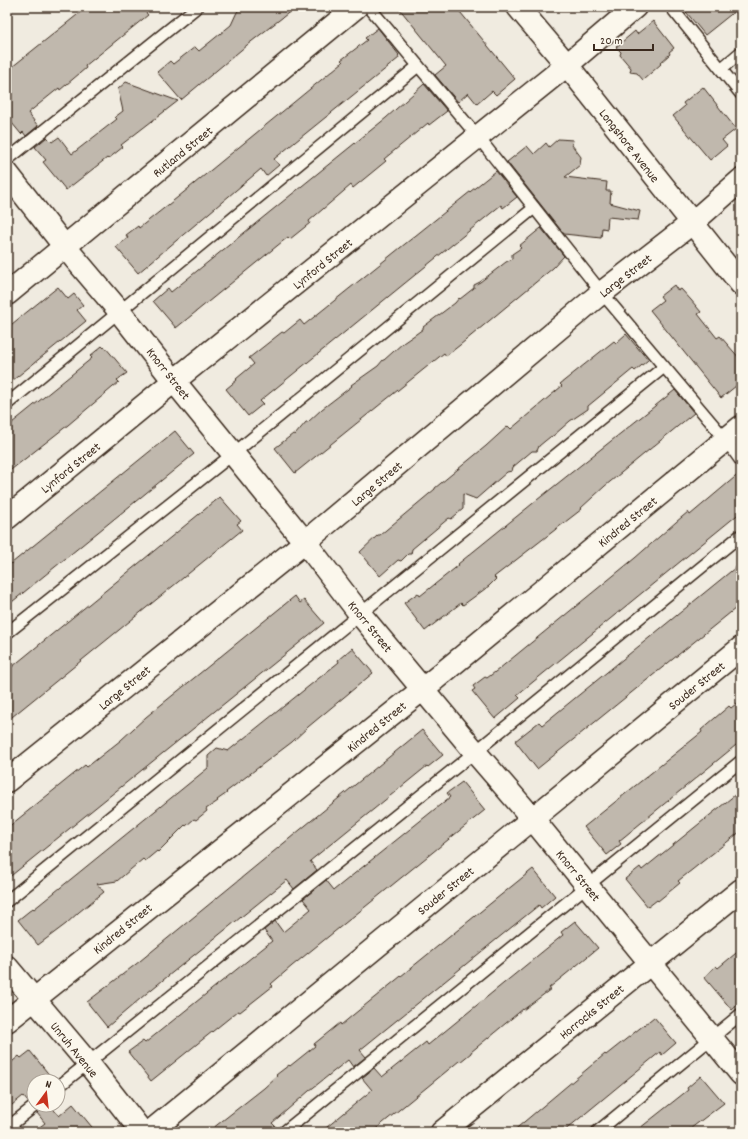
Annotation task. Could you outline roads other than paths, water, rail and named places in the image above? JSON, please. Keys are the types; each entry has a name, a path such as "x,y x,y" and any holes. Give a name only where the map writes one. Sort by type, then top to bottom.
{"street":[{"name":"Rutland Street","path":"7,294 356,7"},
{"name":"Longshore Avenue","path":"518,7 567,65 741,284"},
{"name":"Lynford Street","path":"7,518 174,381 567,65 635,7"},
{"name":"Knorr Street","path":"7,173 65,247 120,312 305,542 360,614 532,818 741,1074"},
{"name":"Large Street","path":"7,782 305,542 602,293 692,223 741,180"},
{"name":"Kindred Street","path":"7,1021 423,688 733,434"},
{"name":"Souder Street","path":"150,1132 741,648"},
{"name":"Horrocks Street","path":"442,1132 741,890"},
{"name":"Unruh Avenue","path":"7,967 88,1063 142,1132"}],"lane":[{"path":"7,160 197,7"},
{"path":"369,7 478,137 602,293 664,367 733,434 741,460"},
{"path":"671,7 741,94"},
{"path":"721,70 741,52"},
{"path":"7,404 418,66"},
{"path":"7,633 233,454 534,208"},
{"path":"7,901 664,367"},
{"path":"66,1081 475,752 741,535"},
{"path":"284,1132 741,761"},
{"path":"597,1132 741,1014"},
{"path":"7,1128 26,1113"}]}
